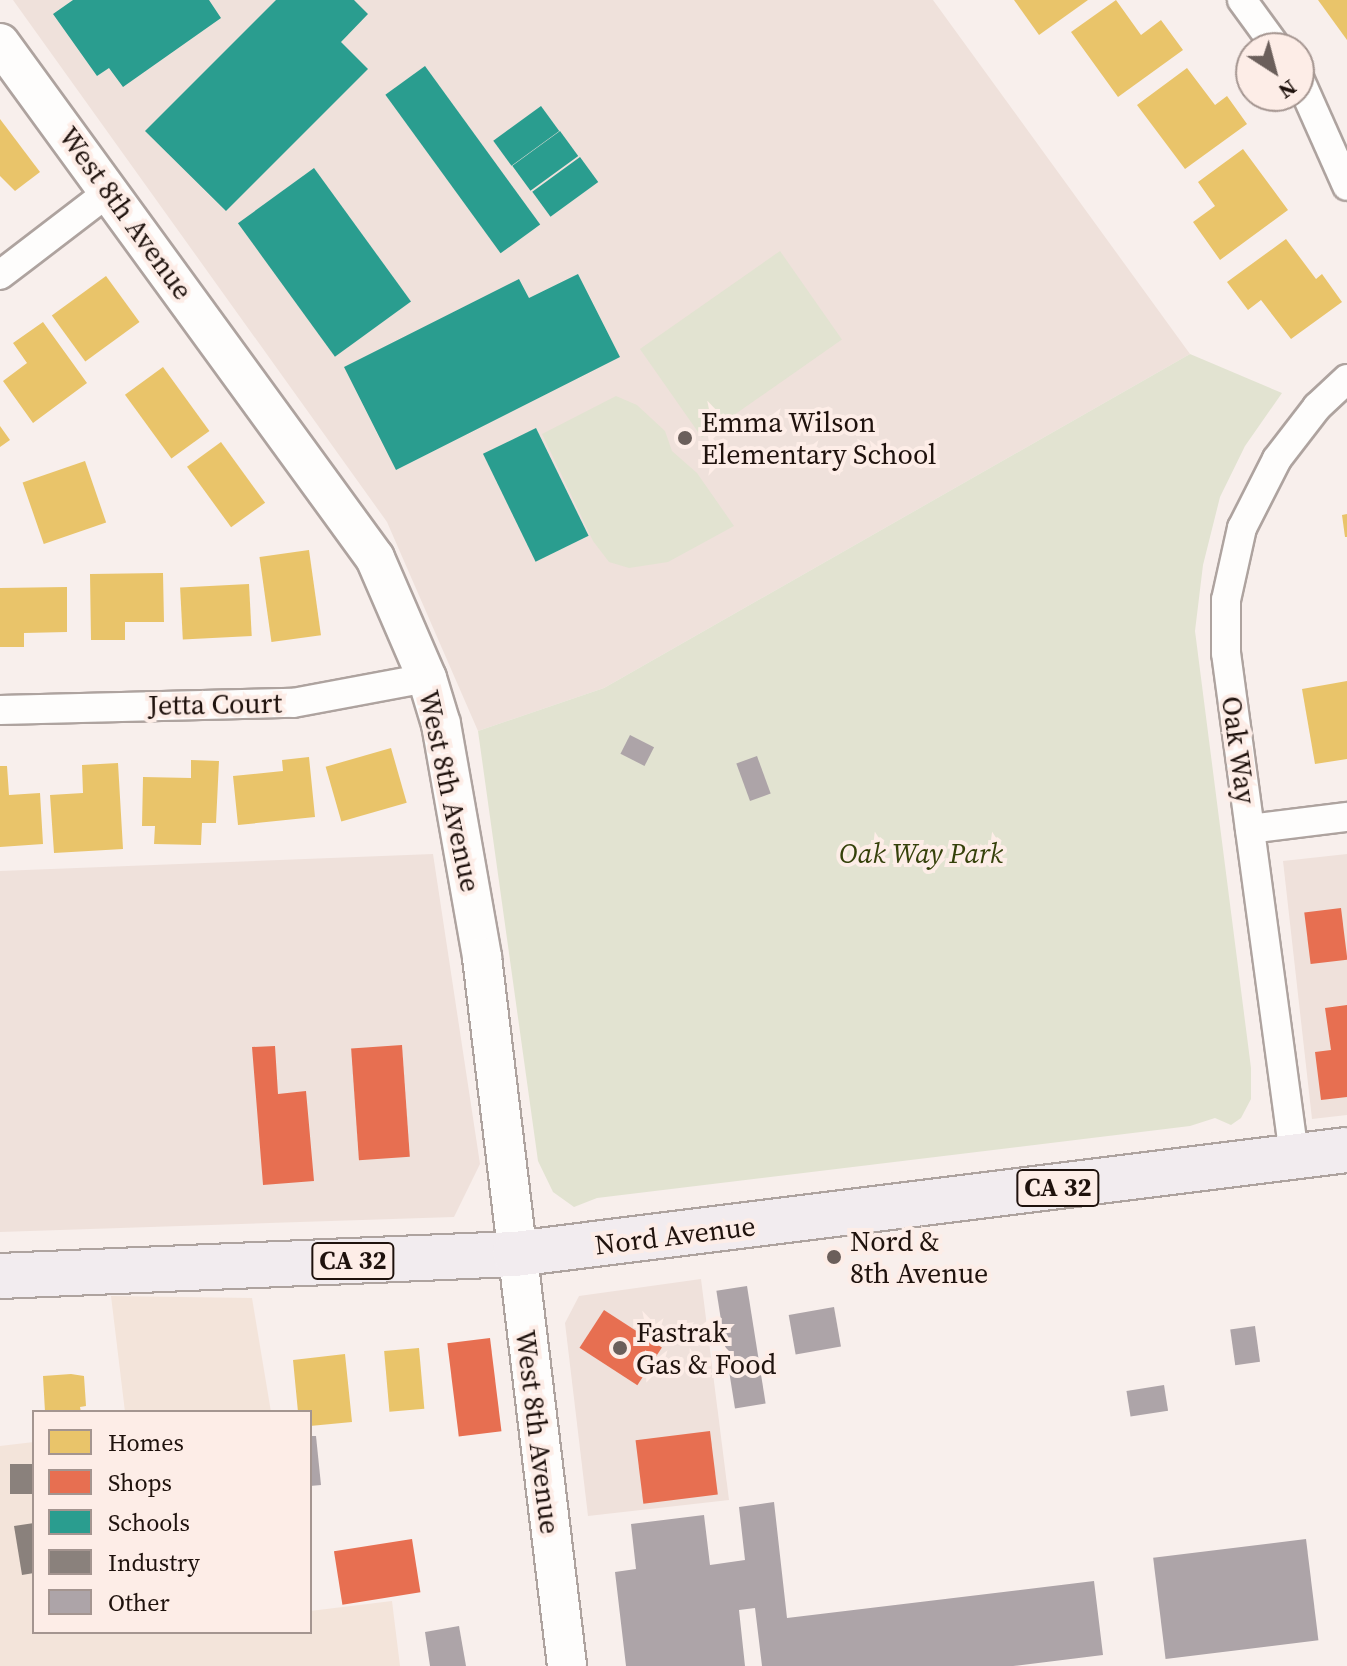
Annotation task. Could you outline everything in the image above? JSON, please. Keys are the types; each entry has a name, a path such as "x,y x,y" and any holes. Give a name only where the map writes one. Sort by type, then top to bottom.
{"main road":[{"name":"Nord Avenue","path":"0,1276 515,1254 967,1201 1347,1150"}],"street":[{"path":"1242,0 1265,32"},
{"name":"West 8th Avenue","path":"0,43 111,190 375,558 427,678 441,724 482,957 515,1254 567,1666"},
{"path":"1314,112 1347,186"},
{"path":"0,275 111,190"},
{"name":"Oak Way","path":"1294,1155 1226,653 1228,575 1242,528 1277,459 1317,407 1347,379"},
{"name":"Jetta Court","path":"0,710 293,703 427,678"},
{"path":"1250,829 1347,817"}],"shaded area":[{"name":"Emma Wilson Elementary School","path":"13,0 933,0 1190,354 604,688 478,731 387,522"},
{"path":"433,854 480,1164 454,1217 0,1232 0,871"},
{"path":"1347,854 1347,1115 1312,1119 1283,861"},
{"path":"701,1279 729,1500 588,1516 565,1323 579,1296"},
{"path":"111,1296 252,1298 271,1410 125,1410"},
{"path":"32,1442 32,1634 312,1634 312,1611 392,1601 400,1666 0,1666 0,1446"}],"green space":[{"path":"780,251 842,339 702,438 640,349"},
{"name":"Oak Way Park","path":"1190,354 1282,393 1245,446 1220,497 1203,565 1195,631 1251,1068 1251,1099 1241,1118 1231,1125 1215,1118 1190,1126 597,1198 574,1207 553,1192 538,1161 478,731 604,688"},
{"path":"616,396 637,405 665,431 672,451 697,473 734,526 668,562 629,568 609,562 593,541 542,434"}],"building: Homes":[{"path":"1014,0 1088,0 1039,35"},
{"path":"1116,0 1141,35 1161,20 1183,50 1118,97 1071,32"},
{"path":"1318,0 1347,0 1347,40"},
{"path":"1187,68 1215,105 1227,96 1235,112 1238,112 1247,124 1185,169 1137,105"},
{"path":"0,119 40,172 15,191 0,176"},
{"path":"1243,149 1288,210 1220,260 1193,222 1215,206 1198,182"},
{"path":"1286,239 1316,279 1322,274 1342,302 1291,339 1261,300 1248,310 1227,282"},
{"path":"106,276 140,322 85,361 52,315"},
{"path":"43,322 87,383 33,423 3,381 27,363 13,343"},
{"path":"163,367 209,431 171,459 125,395"},
{"path":"0,426 10,440 0,447"},
{"path":"221,442 265,503 231,527 187,467"},
{"path":"85,461 106,522 44,544 23,482"},
{"path":"1347,514 1347,537 1345,537 1342,515"},
{"path":"309,550 321,635 271,642 259,557"},
{"path":"163,573 164,622 125,622 125,640 91,640 90,574"},
{"path":"249,584 252,636 183,640 180,588"},
{"path":"67,587 67,632 24,633 24,647 0,647 0,588"},
{"path":"1347,681 1347,759 1315,764 1302,689"},
{"path":"391,748 407,803 341,822 326,767"},
{"path":"309,757 315,817 238,825 233,776 283,771 282,760"},
{"path":"191,760 219,761 216,823 202,823 201,845 154,844 155,826 142,826 143,777 191,778"},
{"path":"118,763 123,849 54,853 50,795 83,793 82,765"},
{"path":"0,766 7,766 9,795 40,793 43,844 0,847"},
{"path":"419,1348 424,1409 389,1412 384,1351"},
{"path":"345,1354 352,1422 312,1426 312,1410 298,1410 293,1360"},
{"path":"43,1376 84,1376 86,1406 80,1407 81,1410 45,1410"}],"building: Shops":[{"path":"1341,908 1347,960 1311,964 1304,913"},
{"path":"1347,1005 1347,1097 1321,1100 1315,1052 1331,1050 1325,1008"},
{"path":"402,1045 410,1157 359,1160 351,1049"},
{"path":"275,1046 278,1094 306,1091 314,1181 263,1185 252,1047"},
{"name":"Fastrak Gas & Food","path":"604,1310 662,1348 637,1385 579,1348"},
{"path":"490,1338 501,1431 459,1437 447,1343"},
{"path":"710,1431 718,1495 643,1504 636,1440"},
{"path":"412,1539 420,1592 342,1605 334,1551"}],"building: Schools":[{"path":"73,0 209,0 221,18 123,87 109,68 97,76 53,14"},
{"path":"276,0 354,0 368,14 341,42 368,69 226,211 145,131"},
{"path":"425,66 540,225 501,253 385,95"},
{"path":"541,106 559,131 511,166 493,141"},
{"path":"560,131 578,156 530,191 512,166"},
{"path":"580,157 598,182 550,217 532,192"},
{"path":"314,168 411,301 335,357 238,223"},
{"path":"578,274 620,357 396,470 344,367 519,279 529,298"},
{"path":"536,428 589,536 536,562 483,454"}],"building: Industry":[{"path":"10,1464 32,1464 32,1494 10,1494"},
{"path":"32,1523 32,1573 22,1575 14,1526"}],"building: Other":[{"path":"630,735 654,747 645,766 620,754"},
{"path":"757,756 771,794 750,801 736,764"},
{"path":"747,1286 766,1404 735,1408 716,1291"},
{"path":"834,1307 841,1346 796,1354 789,1315"},
{"path":"1255,1326 1260,1362 1235,1365 1230,1329"},
{"path":"1164,1385 1168,1411 1131,1417 1126,1391"},
{"path":"312,1436 316,1436 321,1485 312,1486"},
{"path":"774,1502 787,1618 1094,1581 1103,1655 1013,1666 762,1666 755,1608 739,1610 745,1666 626,1666 615,1572 636,1569 631,1524 704,1515 710,1565 745,1560 739,1507"},
{"path":"1306,1539 1318,1640 1166,1659 1153,1558"},
{"path":"459,1626 466,1666 430,1666 425,1632"}],"place":[{"name":"Emma Wilson Elementary School","path":"685,438"},
{"name":"Nord & 8th Avenue","path":"834,1257"},
{"name":"Fastrak Gas & Food","path":"620,1348"}]}
